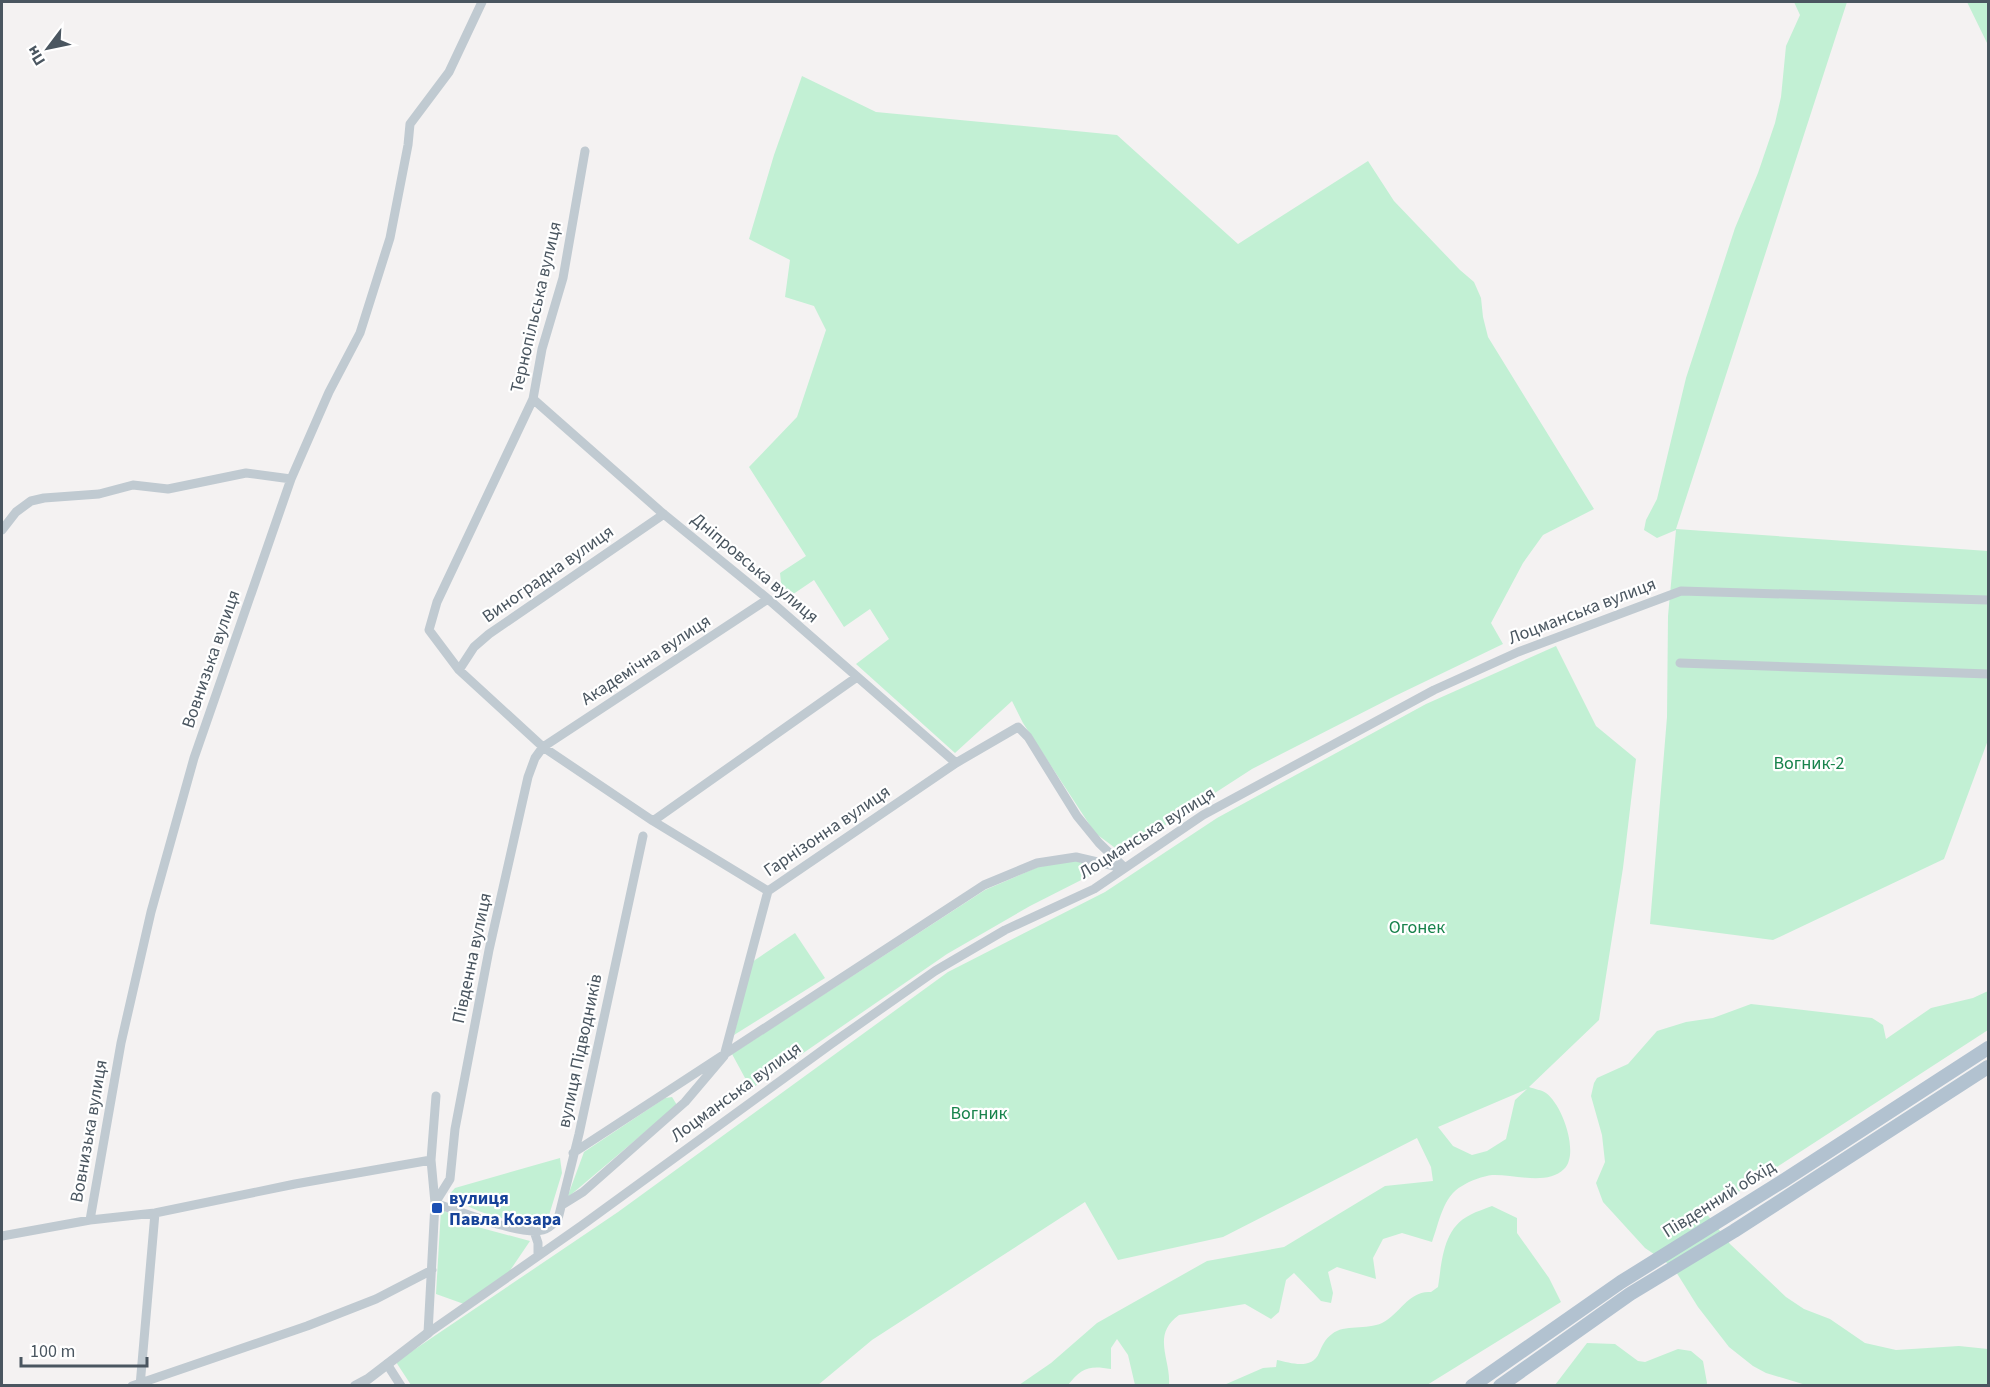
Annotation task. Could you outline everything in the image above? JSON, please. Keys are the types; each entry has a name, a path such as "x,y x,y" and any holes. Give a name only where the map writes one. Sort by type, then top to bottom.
{"main road":[{"name":"Південний обхід","path":"1472,1386 1621,1282 1989,1048"},
{"name":"Південний обхід","path":"1500,1386 1630,1294 1752,1220 1989,1067"}],"street":[{"name":"Вовнизька вулиця","path":"90,1220 121,1043 151,912 194,758 291,479 329,392 360,333 390,238 410,124 449,72 482,2"},
{"name":"Тернопільська вулиця","path":"459,669 429,630 437,602 533,399 542,350 563,278 585,151"},
{"name":"Дніпровська вулиця","path":"533,399 956,763"},
{"path":"2,530 23,506 31,501 44,498 99,494 133,484 168,489 246,473 291,479"},
{"name":"Виноградна вулиця","path":"459,669 474,647 489,634 664,514"},
{"name":"Лоцманська вулиця","path":"355,1386 368,1380 428,1333 934,971 1005,930 1094,889 1203,815 1434,690 1518,651 1680,591 1989,600"},
{"name":"Академічна вулиця","path":"543,747 768,599"},
{"path":"1680,663 1989,674"},
{"path":"459,669 543,747 653,821 768,891"},
{"path":"653,821 857,677"},
{"name":"Гарнізонна вулиця","path":"724,1056 768,891 956,763 1018,727 1028,737 1077,816 1098,843 1125,868"},
{"name":"Південна вулиця","path":"435,1203 450,1179 455,1129 489,950 528,777 535,758 543,747"},
{"name":"вулиця Підводників","path":"534,1231 551,1226 558,1219 562,1205 644,836"},
{"path":"573,1154 984,885 1037,863 1076,857 1125,868"},
{"path":"562,1205 583,1192 685,1102 724,1056"},
{"path":"428,1333 435,1203 431,1160 436,1096"},
{"path":"2,1236 90,1220 155,1213 295,1184 431,1160"},
{"path":"435,1203 492,1223 534,1231 538,1243 538,1256"},
{"path":"155,1213 137,1385 307,1326 376,1299 432,1270"},
{"path":"387,1364 401,1386"}],"green space":[{"name":"Вогник-2","path":"1794,2 1847,2 1676,529 1988,551 1988,740 1944,859 1773,940 1650,924 1667,717 1668,616 1676,530 1657,538 1644,530 1646,520 1657,499 1686,378 1735,228 1758,173 1775,123 1781,97 1786,46 1800,15"},
{"path":"1967,2 1988,2 1988,45"},
{"path":"802,76 876,112 1117,135 1238,244 1368,161 1394,201 1474,282 1481,298 1488,337 1594,509 1543,535 1523,563 1491,623 1503,644 1252,769 1122,853 1095,833 1023,723 1012,701 955,753 856,664 889,639 870,609 844,627 814,580 783,601 780,573 806,556 749,467 797,417 826,330 814,306 785,297 790,260 749,239 774,155"},
{"path":"1556,646 1596,726 1636,759 1623,868 1599,1020 1529,1087 1544,1092 1552,1099 1567,1129 1570,1141 1568,1162 1557,1174 1540,1178 1492,1175 1465,1184 1450,1196 1446,1203 1432,1242 1402,1233 1383,1239 1373,1258 1376,1279 1337,1267 1328,1272 1333,1293 1331,1303 1321,1301 1294,1273 1286,1280 1279,1312 1271,1319 1245,1304 1179,1315 1166,1331 1164,1339 1169,1385 1135,1385 1128,1355 1117,1339 1111,1348 1111,1369 1097,1367 1086,1369 1068,1385 1019,1385 1051,1363 1097,1323 1207,1261 1284,1247 1385,1186 1433,1181 1431,1167 1417,1138 1223,1237 1118,1260 1085,1202 872,1340 818,1385 411,1385 396,1362 618,1212 948,972 1105,892 1217,818 1426,704","holes":["1527,1089 1515,1100 1506,1139 1487,1151 1472,1155 1453,1146 1438,1127"]},
{"path":"1077,860 1095,873 1030,906 947,954 751,1089 732,1054 985,890 1038,867"},
{"path":"795,933 825,978 734,1035 752,962"},
{"path":"1988,991 1988,1030 1706,1213 1730,1244 1786,1297 1804,1309 1830,1319 1865,1343 1896,1350 1959,1346 1988,1349 1988,1385 1806,1385 1766,1373 1753,1366 1729,1347 1698,1307 1673,1267 1645,1248 1603,1202 1596,1183 1605,1162 1602,1135 1591,1096 1597,1078 1628,1064 1657,1031 1686,1022 1713,1018 1751,1004 1872,1018 1883,1025 1886,1039 1931,1008 1973,998"},
{"path":"672,1097 677,1105 567,1198 584,1152 665,1098"},
{"path":"560,1158 562,1173 546,1225 496,1216 473,1209 448,1196 455,1188"},
{"path":"1492,1206 1517,1218 1517,1233 1549,1278 1561,1302 1427,1385 1224,1385 1263,1368 1276,1367 1277,1360 1301,1364 1311,1362 1316,1358 1327,1338 1337,1331 1382,1323 1417,1295 1431,1292 1438,1287 1445,1246 1454,1228 1470,1215"},
{"path":"441,1209 474,1226 530,1241 509,1272 464,1304 436,1294"},
{"path":"1587,1343 1615,1344 1638,1361 1645,1362 1678,1349 1691,1351 1703,1361 1706,1386 1555,1385"}],"place":[{"name":"вулиця Павла Козара","path":"437,1208"}],"park label":[{"name":"Огонек","path":"1417,927"},
{"name":"Вогник","path":"979,1113"}]}
